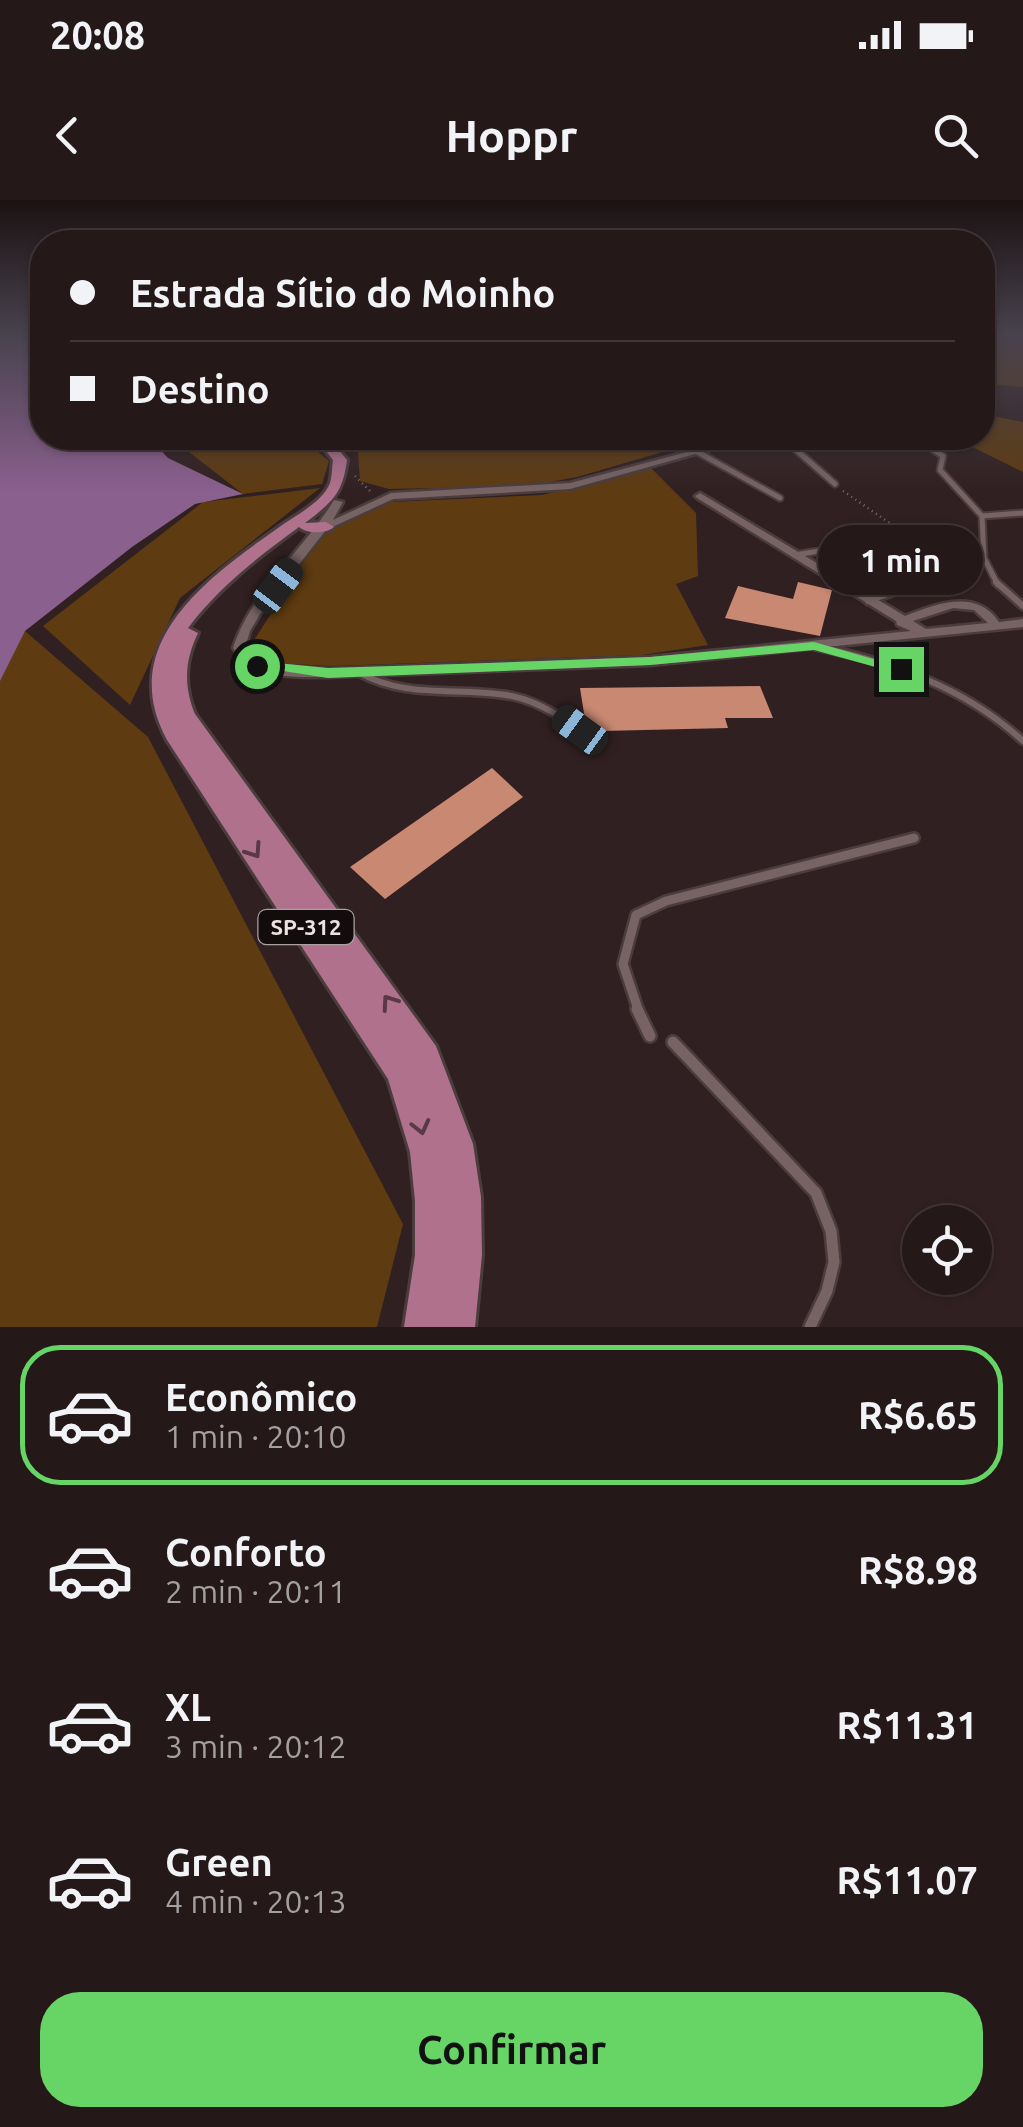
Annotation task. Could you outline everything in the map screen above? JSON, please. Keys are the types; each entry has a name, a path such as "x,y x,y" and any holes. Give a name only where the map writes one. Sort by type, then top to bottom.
{"main road":[{"name":"SP-312","path":"335,450 340,468 323,517 208,594 179,624 160,660 158,698 175,735 401,1071 416,1109 433,1201 433,1255 423,1327"},
{"name":"SP-312","path":"351,450 352,473 323,517 221,597 194,626 178,658 176,693 193,727 404,1023 437,1084 456,1144 463,1196 464,1255 456,1327"}],"street":[{"path":"323,517 391,496 570,486 694,450"},
{"path":"700,496 926,634"},
{"path":"378,501 356,504 323,517 245,631 239,648 248,661 266,668 358,672 650,661 1023,622"},
{"path":"901,622 963,603 983,609 996,626"}],"lane":[{"path":"694,450 780,498"},
{"path":"797,450 836,484"},
{"path":"937,450 941,452 940,470 982,516 982,551 991,582 1023,606"},
{"path":"982,516 1023,513"},
{"path":"794,556 897,539"},
{"path":"868,601 896,591"},
{"path":"814,646 867,658 959,692 1023,741"},
{"path":"358,672 390,689 496,693 532,701 596,741"},
{"path":"650,1036 620,972 622,946 636,915 666,900 914,838"},
{"path":"673,1042 816,1193 828,1218 836,1271 810,1327"}],"path":[{"path":"352,473 368,490 391,496"},
{"path":"836,484 906,538 897,539"}],"shaded area":[{"path":"0,387 30,387 30,450 160,450 168,458 243,494 195,504 132,547 25,631 0,681"},
{"path":"995,416 1023,422 1023,472 978,450 995,450"},
{"path":"186,450 316,450 329,461 322,484 243,494"},
{"path":"358,450 669,450 577,477 528,486 389,489 360,481"},
{"path":"650,467 696,513 698,576 676,584 708,645 642,655 332,666 270,663 251,645 326,527 390,502 542,495"},
{"path":"320,488 180,598 130,705 43,626 203,502"},
{"path":"25,631 148,737 403,1224 377,1327 0,1327 0,671"}],"building":[{"path":"798,582 832,590 820,636 725,618 738,586 793,599"},
{"path":"760,686 773,718 725,718 728,728 602,731 586,726 580,688"},
{"path":"492,768 523,797 385,899 350,867"}],"route":[{"path":"257,666 328,673 650,661 814,646 901,669"}]}
